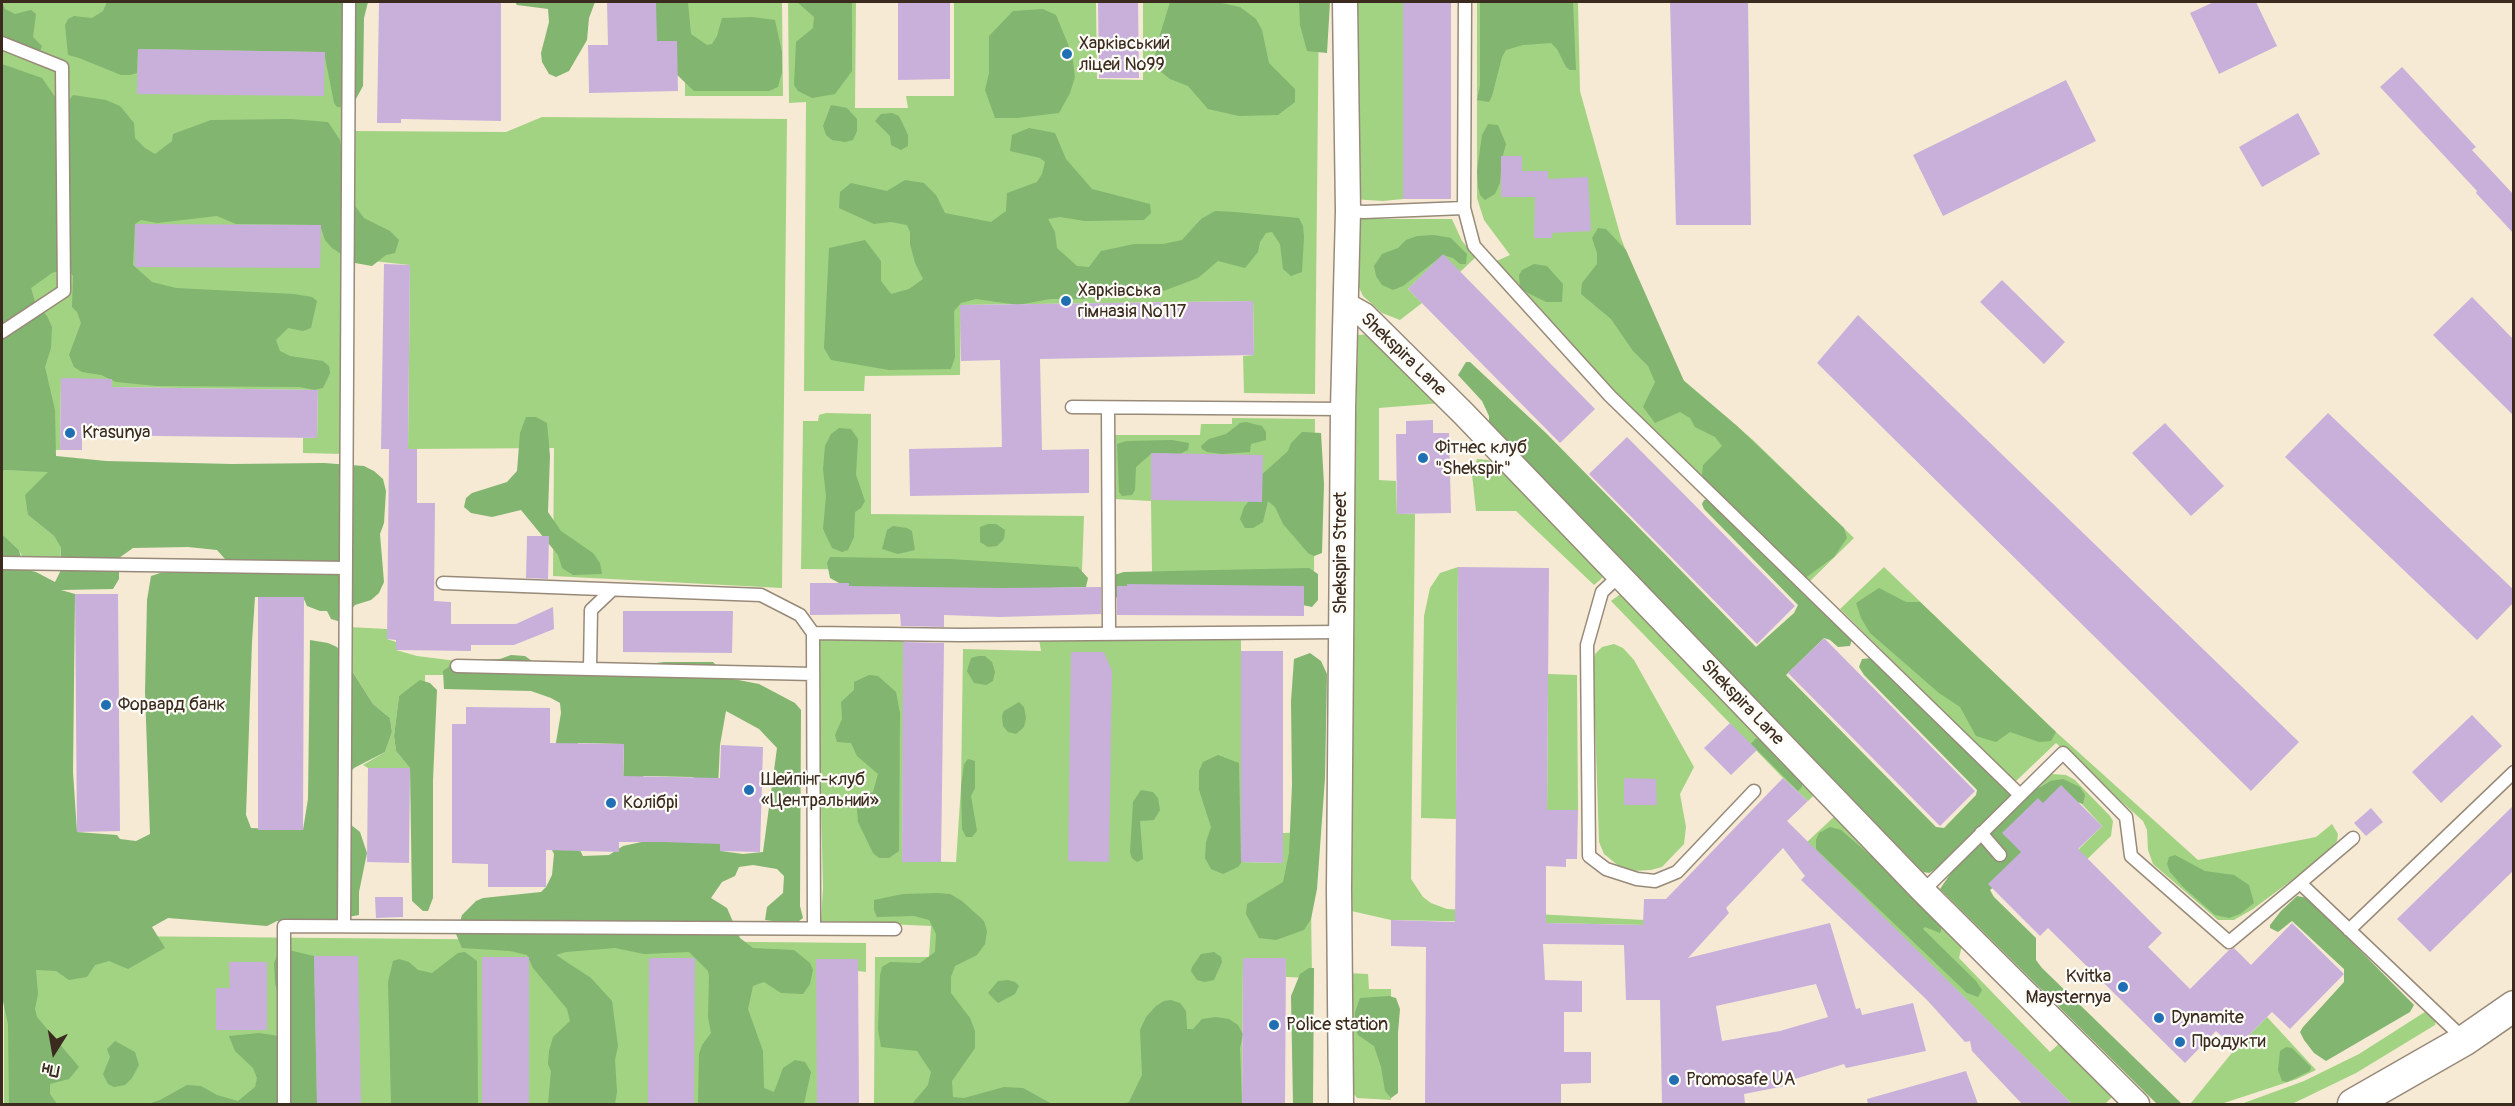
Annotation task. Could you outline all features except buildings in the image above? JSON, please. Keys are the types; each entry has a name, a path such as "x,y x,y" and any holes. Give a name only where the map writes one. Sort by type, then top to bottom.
{"street":[{"name":"Shekspira Street","path":"1341,1104 1342,409 1348,211 1345,2"},
{"name":"Shekspira Lane","path":"1346,305 1364,315 1376,326 1620,575 1923,891 2137,1104"},
{"path":"2353,1104 2465,1040 2514,1006"}],"lane":[{"path":"344,925 349,2"},
{"path":"1465,2 1464,208 1474,246 1610,396 2020,795"},
{"path":"2,43 62,67 64,291 2,332"},
{"path":"1348,211 1464,208"},
{"path":"1072,407 1342,409"},
{"path":"1108,408 1109,634"},
{"path":"2,562 346,568"},
{"path":"1620,575 1602,592 1587,645 1589,856 1606,869 1637,879 1655,881 1677,872 1754,791"},
{"path":"443,583 761,595 800,615 813,633 814,928"},
{"path":"590,669 591,610 612,590"},
{"path":"813,633 1341,632"},
{"path":"457,666 813,674"},
{"path":"1923,891 2063,753 2126,817 2131,856 2229,942 2353,838"},
{"path":"2349,930 2514,772"},
{"path":"1981,833 2000,855"},
{"path":"2300,883 2465,1040"},
{"path":"284,1104 284,926 895,929"}],"green space":[{"path":"2,2 344,2 343,454 303,453 303,438 317,438 318,390 112,387 111,379 61,379 60,450 2,448"},
{"path":"2,2 5,9 15,14 31,10 36,14 33,37 42,46 35,63 19,55 2,51"},
{"path":"107,2 368,2 364,18 363,86 351,108 337,107 334,103 324,52 138,49 137,73 130,75 121,75 68,55 65,25 68,19 74,16 92,18 103,11"},
{"path":"515,2 595,2 589,18 587,40 569,71 556,77 549,74 542,62 541,53 549,22 548,9 517,5"},
{"path":"647,2 688,2 691,34 707,45 712,44 717,36 722,18 752,17 775,20 782,52 782,72 778,87 769,91 694,91 654,53 644,20"},
{"path":"685,2 782,2 783,96 685,96"},
{"path":"788,2 856,2 855,108 908,108 906,96 954,96 954,2 1096,2 1097,79 1143,80 1143,2 1319,2 1315,394 1244,393 1243,356 1254,355 1253,301 961,305 960,375 865,376 864,391 804,391 806,102 789,103"},
{"path":"797,2 852,2 852,71 835,94 812,98 798,91 794,85 796,42 813,28 814,17"},
{"path":"1170,2 1217,2 1240,7 1256,19 1262,30 1269,63 1295,89 1295,102 1278,115 1239,116 1208,109 1188,86 1170,79 1155,67 1156,48"},
{"path":"1299,2 1330,2 1327,53 1307,51 1300,25"},
{"path":"1349,2 1403,2 1403,199 1383,201 1352,199"},
{"path":"1477,2 1578,2 1580,91 1621,238 1673,371 1753,440 1854,538 1803,588 1492,263 1510,255 1484,220 1477,198"},
{"path":"1480,2 1573,2 1576,70 1566,67 1557,49 1551,43 1523,45 1506,50 1489,102 1477,100 1480,86"},
{"path":"1043,9 1056,15 1072,54 1075,77 1070,93 1059,113 995,118 985,90 989,73 989,36 1013,11"},
{"path":"2,64 42,78 55,97 70,99 73,95 106,100 120,106 134,123 135,138 155,154 172,141 173,134 211,120 291,119 328,122 340,140 350,199 364,218 390,231 399,240 395,253 386,255 372,266 355,263 332,248 325,240 320,225 236,224 217,216 157,223 141,220 135,224 133,265 152,282 176,288 294,294 312,297 317,301 311,328 303,331 288,328 276,340 280,351 290,356 323,361 329,366 330,373 323,388 314,390 300,387 157,386 116,382 101,375 82,372 74,367 69,355 81,323 77,312 72,307 73,276 68,268 52,273 31,288 35,302 47,316 52,327 51,348 45,367 55,410 56,456 106,461 232,464 324,463 364,466 383,479 386,491 384,523 380,534 384,582 379,593 371,600 355,605 341,622 331,619 327,611 307,606 303,597 255,597 252,642 246,815 251,828 303,830 308,799 310,640 337,647 373,704 390,718 392,732 385,752 354,768 344,779 350,824 360,832 367,853 359,892 359,915 332,920 277,921 267,926 168,918 152,927 165,948 128,969 109,961 95,965 87,977 69,980 56,971 36,970 38,994 35,1009 37,1017 79,1067 69,1079 50,1084 50,1094 57,1104 9,1104 8,1024 2,997 2,534 19,550 24,569 36,572 55,582 60,572 61,548 54,536 28,515 25,495 48,472 2,470","holes":["188,547 217,550 225,559 223,570 160,573 151,576 147,600 145,692 150,834 136,841 120,839 117,835 77,832 73,772 75,594 61,590 113,589 119,579 119,558 133,548"]},
{"path":"831,105 847,108 857,119 857,131 853,140 845,142 832,140 826,135 823,126"},
{"path":"892,113 899,116 908,135 908,146 901,150 891,145 890,136 875,121 881,114"},
{"path":"542,117 787,119 782,588 553,576 554,448 408,449 410,265 354,259 353,131 506,132"},
{"path":"1488,124 1498,125 1506,144 1500,183 1495,194 1485,200 1480,195 1477,171 1482,135"},
{"path":"1029,128 1055,133 1066,159 1092,189 1150,204 1151,213 1144,220 1085,221 1060,217 1048,219 1055,232 1057,248 1077,266 1089,267 1101,251 1134,244 1163,244 1182,240 1201,219 1215,211 1299,218 1303,226 1304,237 1302,272 1291,276 1283,269 1280,244 1272,232 1266,233 1260,242 1258,252 1245,268 1218,261 1198,278 1150,296 1117,290 1085,299 1050,299 1018,305 976,299 961,303 954,311 955,357 951,369 889,370 831,360 824,348 829,248 865,240 881,261 881,281 891,294 909,289 923,279 915,263 907,225 891,222 874,224 839,208 840,192 851,183 887,191 905,180 924,183 936,195 945,213 991,222 1006,211 1007,193 1037,182 1042,174 1045,162 1040,158 1010,151 1012,135"},
{"path":"1360,219 1452,219 1462,241 1476,257 1460,272 1443,255 1408,289 1422,303 1400,320 1382,313 1363,296 1355,279 1354,223"},
{"path":"1598,228 1606,229 1626,250 1684,381 1736,425 1844,528 1847,538 1834,557 1804,579 1715,493 1702,475 1703,465 1722,446 1715,437 1695,427 1690,418 1680,412 1655,423 1643,407 1655,382 1648,366 1633,351 1611,319 1581,294 1582,283 1597,264 1597,253 1592,238"},
{"path":"1434,235 1451,238 1467,254 1466,264 1460,264 1453,258 1443,255 1403,286 1393,290 1382,285 1376,276 1374,266 1382,254 1398,248 1406,240 1417,236"},
{"path":"1534,264 1547,266 1563,284 1562,302 1546,302 1520,289 1519,275 1522,270"},
{"path":"1372,334 1442,403 1379,408 1379,480 1396,481 1397,514 1415,514 1411,879 1423,897 1447,909 1644,920 1644,925 1391,920 1347,910 1349,698 1358,335"},
{"path":"1466,362 1470,362 1546,433 1756,647 1794,613 1798,605 1704,509 1702,504 1704,500 1711,499 1852,639 1850,646 1838,647 1824,638 1786,675 1936,827 1944,828 1976,795 1977,790 1864,675 1859,667 1862,659 1871,658 2010,793 2010,798 1936,869 1929,873 1923,872 1489,424 1489,416 1482,401 1458,375"},
{"path":"826,413 871,414 871,514 1084,516 1082,571 801,569 803,421 818,421 819,415"},
{"path":"526,417 536,417 547,423 550,456 548,512 561,531 593,553 600,563 602,574 573,575 562,568 558,555 521,510 492,517 471,513 464,507 466,498 472,493 507,482 517,471 520,433"},
{"path":"1232,418 1315,419 1314,573 1152,572 1151,501 1114,499 1115,435 1200,435 1201,424 1232,424"},
{"path":"1246,422 1262,426 1266,432 1266,440 1251,444 1250,452 1222,454 1202,449 1201,446 1209,439 1226,434 1240,423"},
{"path":"839,428 851,429 858,439 856,475 865,501 855,512 854,537 848,550 842,552 832,548 823,529 826,496 823,469 825,446 831,434"},
{"path":"1302,432 1321,433 1324,484 1322,553 1314,556 1308,553 1283,524 1275,507 1268,501 1263,522 1253,528 1245,528 1240,519 1244,507 1253,496 1258,478 1288,451 1291,443"},
{"path":"1172,440 1189,443 1188,450 1180,454 1152,453 1136,467 1135,490 1132,495 1122,496 1119,492 1117,444 1126,441"},
{"path":"1477,459 1501,465 1602,573 1603,577 1594,585 1516,511 1476,511 1472,474"},
{"path":"2,470 49,471 28,508 28,515 54,536 61,548 60,560 23,558 19,550 2,534"},
{"path":"996,524 1005,530 1004,539 997,546 988,547 980,542 980,527"},
{"path":"893,526 912,531 915,550 898,554 882,549 887,530"},
{"path":"830,557 950,559 1078,567 1088,578 1086,587 857,593 830,578 827,563"},
{"path":"1458,567 1456,819 1421,818 1424,616 1430,588 1440,573"},
{"path":"1884,567 2056,732 2198,860 2316,837 2332,824 2338,834 2337,841 2327,854 2253,909 2234,920 2218,920 2153,864 2148,850 2147,830 2143,821 2056,743 2015,782 1840,609"},
{"path":"1309,568 1318,574 1318,600 1312,607 1293,603 1127,604 1114,596 1114,575 1124,572"},
{"path":"1879,588 1906,602 1920,602 2056,732 2051,741 2039,742 2010,732 1996,742 1976,736 1960,707 1939,693 1870,633 1861,618 1856,603"},
{"path":"1619,595 1626,595 1815,794 1808,801 1611,601"},
{"path":"349,627 387,629 387,639 396,642 396,650 417,656 457,661 444,675 425,675 425,682 399,696 394,736 396,751 410,768 368,768 363,765 385,752 392,732 390,718 373,704 348,664"},
{"path":"817,637 904,639 902,861 956,862 961,787 963,649 1041,651 1039,639 1241,639 1241,862 1283,863 1283,833 1310,832 1312,978 1286,977 1286,958 1243,958 1242,1104 874,1104 875,957 929,957 931,926 821,921 823,888"},
{"path":"1614,644 1623,648 1634,660 1694,767 1680,794 1686,827 1684,844 1662,867 1651,870 1634,871 1620,867 1604,854 1599,842 1593,661 1595,654 1602,647"},
{"path":"1310,653 1321,661 1327,674 1325,778 1317,889 1311,919 1304,930 1276,940 1259,938 1246,914 1247,904 1283,882 1289,853 1292,785 1291,701 1294,659"},
{"path":"511,655 525,656 535,663 640,665 664,662 713,662 728,678 759,684 795,703 801,710 800,906 803,918 795,924 765,920 767,907 783,893 784,876 777,869 753,865 739,867 735,876 722,882 711,898 727,908 740,938 753,948 794,950 810,963 813,970 810,984 803,994 781,993 764,982 753,986 748,1009 763,1051 764,1088 774,1092 783,1068 795,1060 805,1062 811,1072 804,1104 698,1104 699,1054 702,1045 711,1033 708,1017 708,971 689,952 644,954 615,948 566,952 556,955 591,978 612,1001 618,1046 615,1060 617,1092 615,1104 548,1104 551,1071 548,1064 549,1051 553,1037 570,1021 567,1009 533,968 527,955 510,951 462,948 456,934 462,915 476,901 483,898 541,892 552,875 554,854 550,846 570,831 583,856 609,855 623,846 660,838 727,815 721,851 743,854 763,852 777,748 759,729 726,711 720,745 718,787 692,777 644,776 623,789 624,744 578,743 577,763 555,748 561,713 560,703 531,691 444,689 443,671 457,661 500,659"},
{"path":"985,656 992,662 995,672 993,681 986,685 974,683 967,671 971,658"},
{"path":"1548,674 1577,675 1578,810 1547,810"},
{"path":"869,675 878,676 896,692 900,713 899,851 889,858 879,858 873,853 858,822 857,810 861,798 873,792 878,774 857,756 851,743 837,742 835,735 842,719 841,702 854,690 854,682"},
{"path":"420,680 430,683 437,690 433,780 433,898 428,911 423,911 412,901 410,768 396,751 394,736 399,696"},
{"path":"1019,702 1024,707 1026,718 1024,727 1016,734 1008,732 1003,726 1002,716 1004,711"},
{"path":"1756,738 1761,740 1802,781 1802,787 1798,791 1751,744"},
{"path":"1218,755 1239,763 1241,863 1238,867 1223,874 1211,869 1205,858 1206,842 1211,827 1199,790 1199,771 1203,762"},
{"path":"968,759 975,761 975,788 971,796 977,831 972,837 966,837 962,829 961,787 964,764"},
{"path":"2051,774 2066,775 2075,780 2113,821 2111,836 2072,874 2063,865 2102,826 2080,802 2050,781 2025,796 2044,777"},
{"path":"2063,779 2080,787 2085,795 2083,804 2062,797 2021,860 2007,877 1990,890 1994,897 2036,938 2036,960 2042,968 2182,1104 2157,1104 1940,889 1959,861 2025,796 2050,781"},
{"path":"1141,790 1153,792 1158,798 1160,810 1154,820 1140,821 1143,859 1137,862 1132,858 1130,852 1133,802"},
{"path":"1837,814 1964,937 1959,958 2050,1052 2063,1040 2116,1093 2105,1104 2072,1104 1807,842"},
{"path":"1830,827 1841,830 1915,894 1942,926 1940,933 1925,927 1923,929 1976,981 1982,990 1978,997 1967,993 1816,849 1819,833"},
{"path":"2175,855 2205,871 2234,875 2249,885 2254,903 2240,914 2229,918 2215,915 2183,887 2170,872 2167,864 2169,857"},
{"path":"903,894 950,894 962,901 984,921 987,931 985,944 977,955 955,966 951,977 951,993 970,1018 975,1031 975,1048 952,1081 953,1097 964,1098 1004,1087 1023,1088 1052,1104 912,1104 928,1085 931,1072 917,1051 881,1047 878,1029 882,967 890,962 920,963 935,952 936,934 929,920 914,916 877,917 874,900"},
{"path":"2297,896 2308,898 2414,1005 2410,1012 2326,1061 2314,1053 2300,1032 2344,982 2344,969 2292,921 2278,932 2270,928 2281,911"},
{"path":"4,935 866,943 866,972 858,971 858,959 817,959 817,1104 4,1104"},
{"path":"280,948 314,956 317,1104 148,1104 187,1085 201,1086 217,1095 238,1101 255,1087 257,1078 253,1068 235,1051 229,1036 259,1033 279,1036 290,1024 288,1014 280,1003 275,983 274,963"},
{"path":"465,952 477,961 478,1104 391,1104 388,982 393,961 399,959 409,962 418,970 432,973 458,953"},
{"path":"1214,952 1221,957 1222,962 1214,980 1205,982 1197,980 1191,971 1192,967 1201,954"},
{"path":"1309,968 1314,968 1313,1104 1293,1104 1291,996 1300,974"},
{"path":"1347,973 1368,974 1369,989 1391,989 1391,1100 1357,1098 1347,1085"},
{"path":"1008,980 1019,986 1015,994 998,1003 988,993 998,981"},
{"path":"1389,996 1396,998 1400,1009 1398,1093 1391,1098 1385,1091 1381,1067 1374,1046 1358,1035 1355,1027 1355,1012 1360,998"},
{"path":"1171,1000 1180,1003 1186,1011 1187,1029 1193,1029 1202,1019 1216,1017 1229,1019 1238,1025 1243,1034 1240,1048 1242,1104 1123,1104 1129,1102 1142,1075 1140,1030 1146,1017 1156,1006"},
{"path":"2428,1010 2436,1019 2435,1025 2356,1073 2292,1104 2241,1104 2304,1081 2359,1054"},
{"path":"2267,1017 2316,1070 2297,1079 2221,1104 2191,1103 2235,1049"},
{"path":"115,1041 135,1052 139,1065 125,1085 114,1087 108,1084 103,1074 110,1057 107,1049"},
{"path":"2286,1047 2292,1048 2311,1067 2310,1071 2287,1082 2282,1081 2278,1070 2280,1051"}],"place":[{"name":"Харківський ліцей №99","path":"1067,54"},
{"name":"Харківська гімназія №117","path":"1066,301"},
{"name":"Krasunya","path":"70,433"},
{"name":"Фітнес клуб \"Shekspir\"","path":"1423,458"},
{"name":"Форвард банк","path":"106,705"},
{"name":"Шейпінг-клуб «Центральний»","path":"749,790"},
{"name":"Колібрі","path":"611,803"},
{"name":"Kvitka Maysternya","path":"2123,987"},
{"name":"Dynamite","path":"2159,1018"},
{"name":"Police station","path":"1274,1025"},
{"name":"Продукти","path":"2180,1042"},
{"name":"Promosafe UA","path":"1674,1080"}]}
